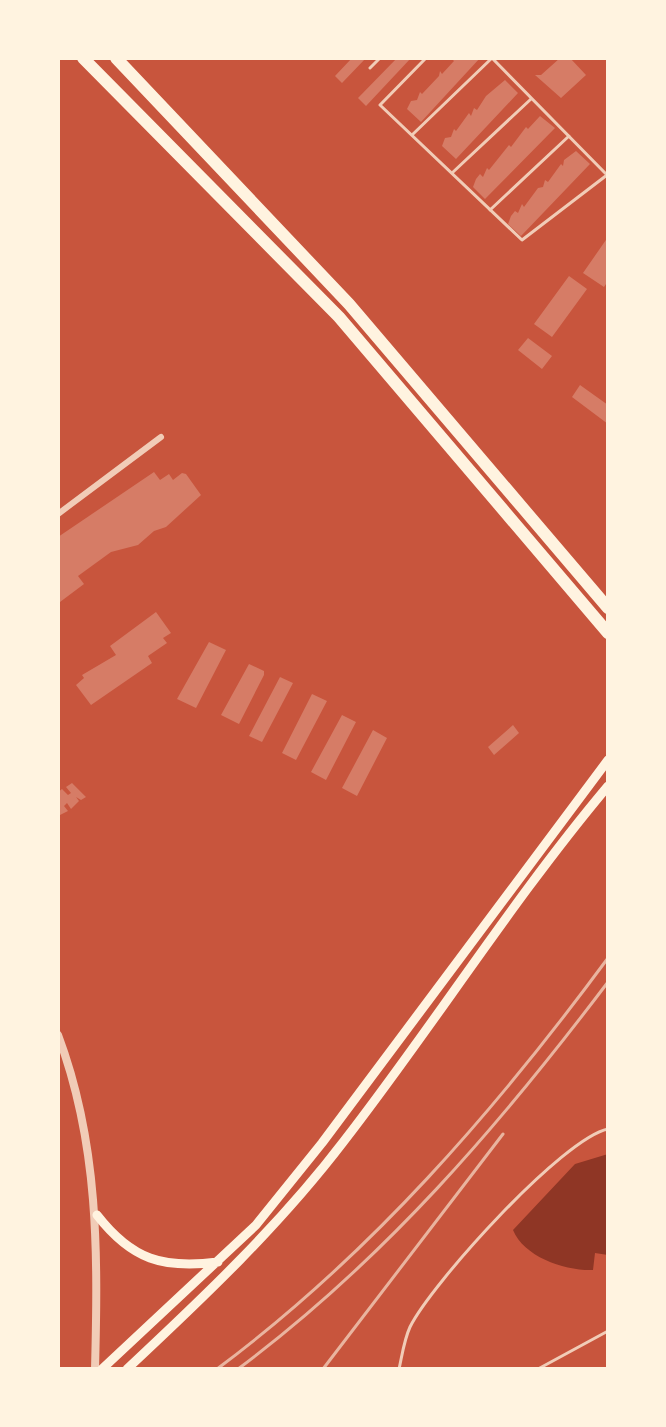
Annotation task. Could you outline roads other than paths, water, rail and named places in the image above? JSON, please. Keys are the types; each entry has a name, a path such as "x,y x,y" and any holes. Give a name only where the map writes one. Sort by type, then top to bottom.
{"highway":[{"path":"83,58 339,317 608,633"},
{"path":"116,58 349,304 608,608"}],"main road":[{"path":"102,1369 256,1225 322,1143 608,760"},
{"path":"127,1369 243,1260 294,1204 344,1142 608,786"},
{"path":"97,1215 113,1236 155,1261 185,1266 218,1262"}],"street":[{"path":"58,514 161,437"},
{"path":"58,1035 76,1089 89,1150 97,1215 95,1369"}],"lane":[{"path":"370,68 380,58"},
{"path":"412,135 492,58 608,175 522,240 380,105 426,58"},
{"path":"452,173 531,98"},
{"path":"490,210 569,136"},
{"path":"399,1369 410,1328 440,1285 530,1184 591,1136 608,1129"},
{"path":"538,1369 608,1331"},
{"path":"450,1369 477,1369"}],"railway":[{"path":"217,1369 327,1278 428,1178 521,1071 608,958"},
{"path":"238,1369 342,1283 437,1189 525,1088 608,982"},
{"path":"323,1369 503,1134"}]}
